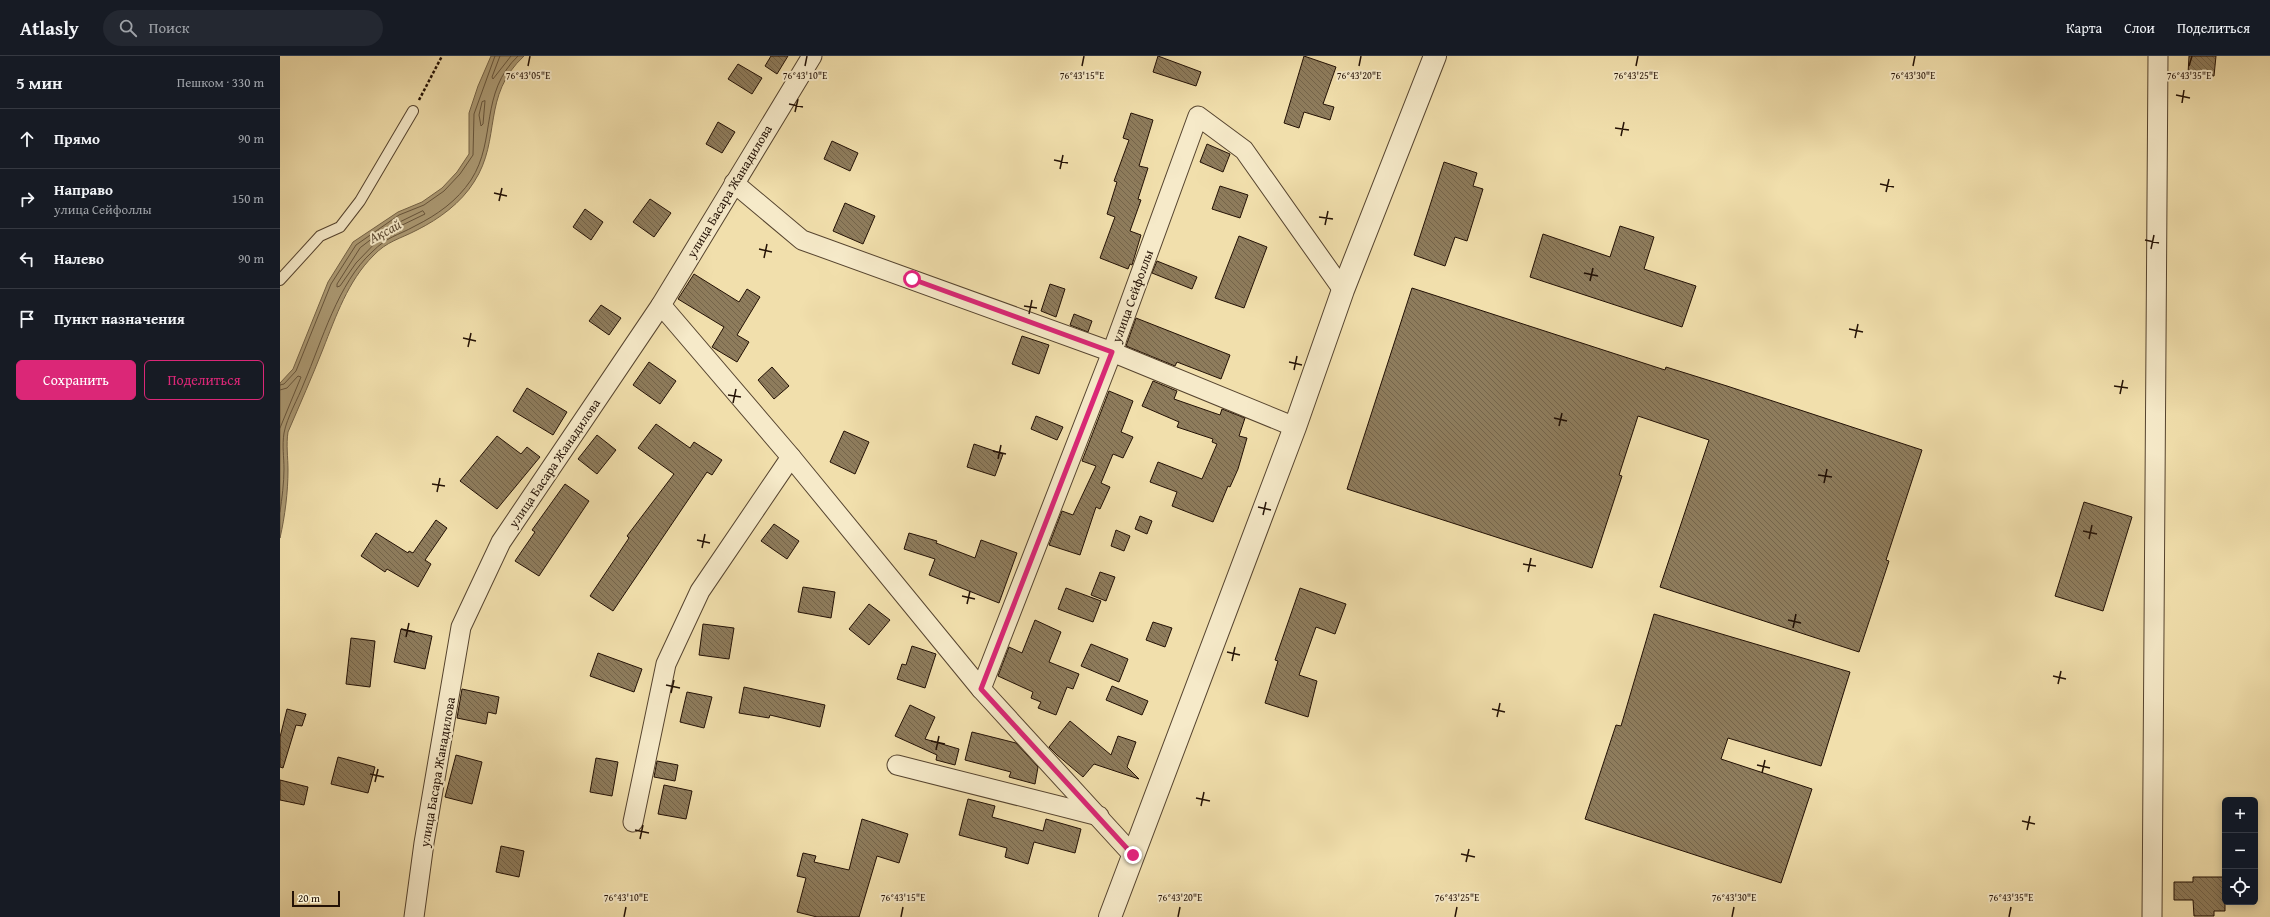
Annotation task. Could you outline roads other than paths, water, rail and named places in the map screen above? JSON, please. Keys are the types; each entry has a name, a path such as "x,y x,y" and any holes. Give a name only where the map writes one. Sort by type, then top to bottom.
{"street":[{"name":"улица Басара Жанадилова","path":"414,917 424,843 461,627 500,542 661,305 812,56"},
{"path":"1110,917 1295,427 1343,290 1435,56"},
{"path":"2152,917 2158,56"},
{"name":"улица Сейфоллы","path":"981,689 1112,352 1198,116 1244,150 1343,290"},
{"path":"734,183 802,240 1112,352 1295,427"},
{"path":"661,305 791,457 981,689 1099,816 1133,855"},
{"path":"633,822 666,664 700,591 791,457"},
{"path":"897,765 1099,816"}],"lane":[{"path":"280,280 320,236 340,227 344,222 360,201 413,111"}],"water":[{"name":"Ақсай","path":"491,56 524,56 511,71 502,87 497,102 488,150 474,182 463,197 441,216 378,251 356,276 338,312 288,432 287,487 285,513 280,538 280,383 293,369 328,282 353,242 398,212 422,202 442,188 457,172 469,154 469,113 478,86"}]}
